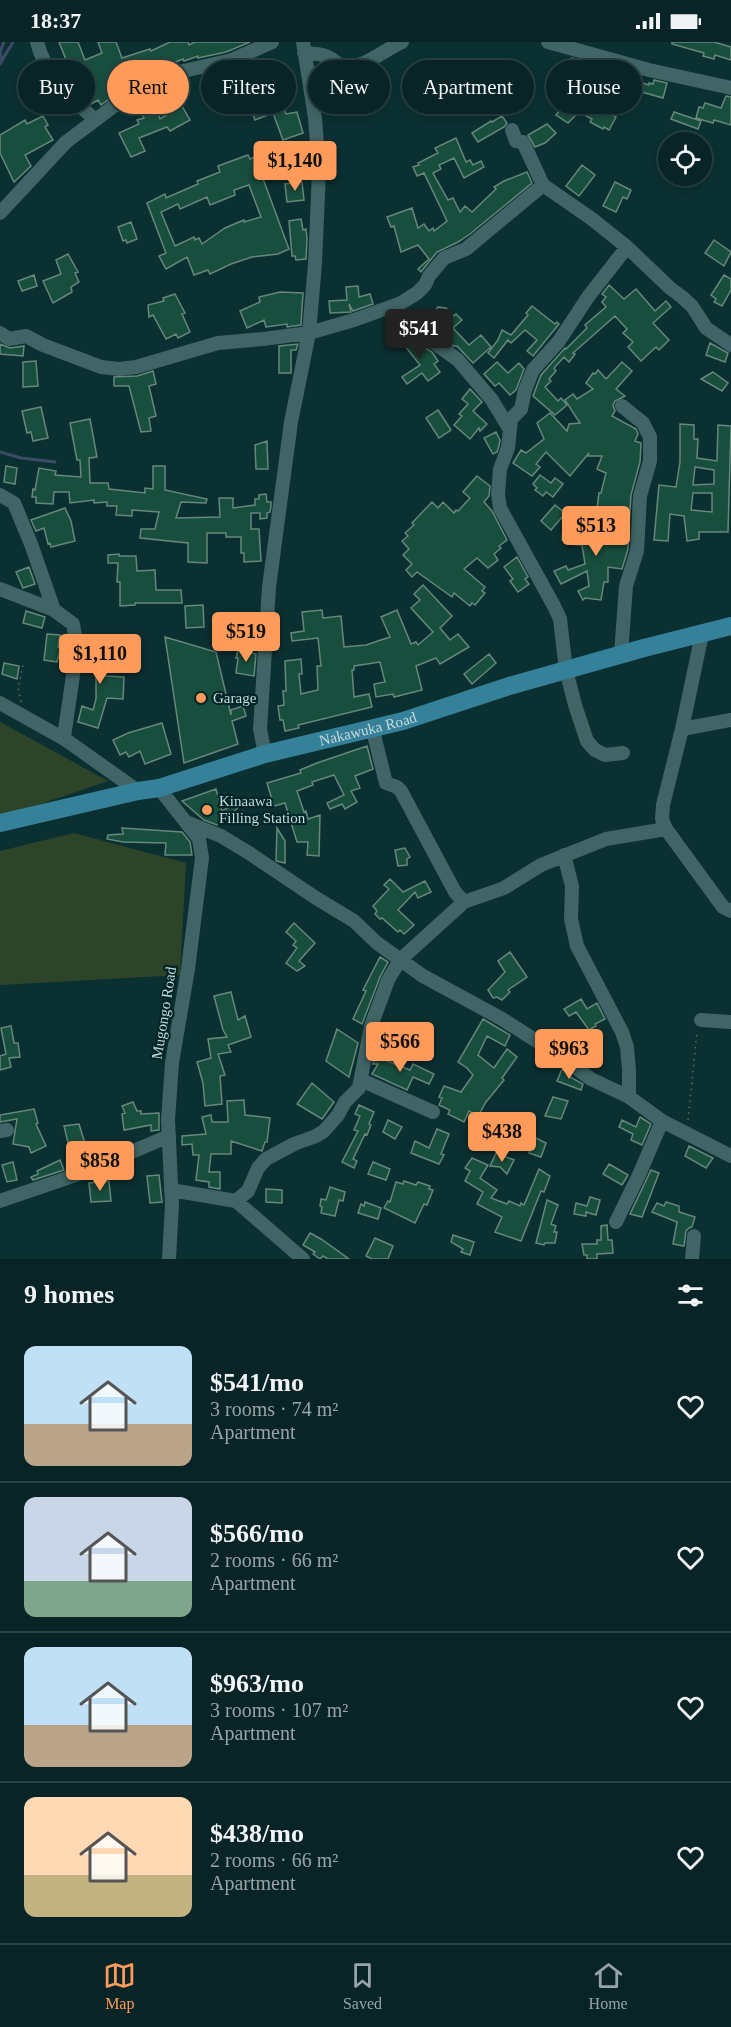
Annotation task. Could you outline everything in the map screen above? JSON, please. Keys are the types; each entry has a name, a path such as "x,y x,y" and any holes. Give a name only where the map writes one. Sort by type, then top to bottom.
{"main road":[{"name":"Nakawuka Road","path":"0,824 159,788 265,754 403,721 509,686 731,626"}],"street":[{"path":"37,42 46,64 59,83 71,98 95,120"},
{"path":"0,213 66,142 150,82 179,72 232,60 272,42"},
{"path":"265,754 260,729 269,587 291,422 309,333 319,171 315,118 304,48 328,56 342,66 353,67 402,42"},
{"path":"548,42 649,70 731,88"},
{"path":"512,129 516,141 523,142 543,185 627,247 693,308 706,328 731,345"},
{"path":"0,333 9,339 26,336 43,345 101,367 119,369 136,367 218,343 309,333 374,314 417,292 425,285 429,276 444,258 466,249 543,185"},
{"path":"623,753 605,755 589,745 566,670 560,619 500,508 498,494 500,469 508,448 511,419 522,409 525,390 533,370 560,341 588,297 627,247"},
{"path":"389,308 410,329 458,360 492,400 510,430"},
{"path":"621,654 626,586 637,551 640,496 650,461 650,437 643,423 622,406"},
{"path":"0,495 14,503 54,610"},
{"path":"0,589 54,610 73,624 77,648 64,734 66,740"},
{"path":"702,634 663,805 662,819 666,829 723,907 731,911"},
{"path":"0,703 66,740 138,791"},
{"path":"682,729 731,720"},
{"path":"372,727 386,783 401,791 454,892 464,902"},
{"name":"Mugongo Road","path":"159,788 199,839 201,858 188,969 172,1063 169,1136 171,1190 169,1259"},
{"path":"186,822 221,836 354,921 377,943 423,976 501,1019 591,1079 629,1097 662,1120 731,1156"},
{"path":"236,1201 248,1191 258,1168 266,1159 324,1131 338,1115 345,1102 359,1088 371,1026 388,980 400,960 464,902 504,888 541,865 606,839 666,829"},
{"path":"564,855 572,886 571,919 577,946 622,1032 627,1047 629,1097"},
{"path":"701,1020 731,1022"},
{"path":"361,1080 433,1112"},
{"path":"616,1222 662,1120"},
{"path":"0,1201 82,1173 169,1136"},
{"path":"171,1190 236,1201 303,1259"},
{"path":"692,1259 694,1236"}],"path":[{"path":"22,665 18,688 22,707 29,719"},
{"path":"687,1133 697,1031 701,1020"}],"green space":[{"path":"0,722 108,781 0,818"},
{"path":"74,833 186,863 180,975 0,985 0,851"}],"building":[{"path":"59,42 78,42 85,60 66,60"},
{"path":"98,42 116,42 122,58 150,49 151,51 170,42 188,42 189,45 195,42 250,42 226,52 187,60 107,60 107,101 101,105 98,100 95,102 95,60 85,60 102,53"},
{"path":"672,42 714,42 731,47 731,60 715,55 714,59 703,56 704,53 672,44"},
{"path":"654,80 667,83 663,98 642,92 642,83 649,85 649,83 653,84"},
{"path":"726,96 731,97 731,125 696,118 699,107 703,108 705,103 721,108"},
{"path":"297,112 303,133 283,140 273,114 296,114"},
{"path":"674,112 701,121 698,129 671,119"},
{"path":"142,114 158,114 160,119 168,114 187,114 190,120 170,131 167,127 139,138 145,151 131,157 119,133 139,124 137,120 144,118"},
{"path":"253,114 270,114 255,120"},
{"path":"557,114 577,114 568,123"},
{"path":"583,114 611,114 616,117 609,130 590,122 592,119"},
{"path":"43,116 48,125 45,127 53,140 25,155 31,166 14,182 0,153 0,135 25,120 27,124"},
{"path":"502,116 507,123 504,127 478,142 472,133"},
{"path":"547,124 556,133 545,143 535,147 528,135"},
{"path":"456,138 466,162 470,160 473,165 481,161 484,167 464,178 454,158 439,165 441,169 433,173 448,200 453,198 460,212 465,206 472,212 496,189 494,187 504,181 527,172 532,183 470,234 437,252 421,272 418,269 429,259 418,245 401,252 394,226 391,227 387,217 412,208 418,228 424,224 429,231 433,228 434,231 447,221 424,173 417,176 413,167 438,153 435,148"},
{"path":"248,155 250,159 255,157 289,249 278,254 252,257 210,274 208,270 194,275 187,257 166,269 159,256 166,253 147,203 165,194 166,198 198,184 197,181 220,172 218,166","holes":["249,185 261,217 244,222 244,220 225,228 202,244 199,238 195,240 194,237 175,246 161,212 178,204 180,209 207,197 210,205 235,195 234,190"]},
{"path":"582,165 595,175 579,196 566,186"},
{"path":"302,182 304,200 287,202 285,184"},
{"path":"615,182 631,190 627,199 623,197 616,212 603,206"},
{"path":"301,219 303,230 306,229 306,259 296,260 295,256 292,256 289,221"},
{"path":"131,222 137,239 127,243 126,240 123,241 118,227"},
{"path":"714,240 731,252 724,266 705,253"},
{"path":"68,254 78,272 75,273 79,282 71,287 72,292 53,303 43,281 61,274 56,260"},
{"path":"34,275 37,286 22,291 18,281"},
{"path":"724,275 731,279 731,290 722,306 714,302 716,299 711,295"},
{"path":"609,285 624,299 636,289 655,311 666,301 671,307 653,323 669,340 659,350 656,347 641,361 628,347 633,342 623,333 627,329 615,316 573,353 575,354 569,362 564,357 554,368 556,371 545,387 558,401 561,398 567,405 555,415 533,396 541,375 587,328 585,325 606,307 602,302 606,297 602,294"},
{"path":"358,286 359,297 370,294 373,304 353,311 349,304 351,312 330,313 329,301 347,300 346,287"},
{"path":"280,292 303,293 301,325 266,327 264,320 247,328 240,311 260,302 259,297"},
{"path":"175,294 185,313 182,314 190,332 178,338 176,334 166,339 153,315 149,317 148,305 164,301 163,298"},
{"path":"532,306 555,324 557,322 559,324 533,356 527,351 537,340 525,330 511,343 508,340 494,358 488,353 502,330 511,335 528,315 526,313"},
{"path":"438,307 446,308 462,320 453,328 469,345 481,335 491,347 473,363 457,346 453,346 437,326 432,314"},
{"path":"398,329 414,346 417,343 432,352 438,361 434,364 440,372 428,381 422,373 407,384 402,377 420,365 394,332"},
{"path":"710,343 728,353 725,362 706,355"},
{"path":"0,344 10,348 24,346 23,356 0,354"},
{"path":"298,344 296,350 291,350 291,373 279,373 279,346"},
{"path":"36,361 38,386 23,387 23,362"},
{"path":"497,362 508,373 519,363 524,369 516,390 510,395 499,383 495,386 484,374"},
{"path":"622,362 632,371 616,389 625,396 615,401 613,405 615,411 612,416 636,429 638,434 635,441 641,443 640,462 631,495 629,526 596,516 599,493 601,493 606,473 597,469 602,456 588,456 589,453 570,476 546,452 536,464 540,467 532,476 513,463 521,450 526,453 544,439 537,423 550,413 567,431 569,424 580,423 565,400 573,394 577,399 593,389 586,383 593,373 595,374 598,370 606,379"},
{"path":"153,371 156,384 149,386 156,416 149,418 151,431 141,432 129,386 114,386 114,377 137,376"},
{"path":"713,372 728,383 722,391 701,379"},
{"path":"470,389 482,402 473,411 487,424 480,431 479,428 470,439 454,425 462,416 459,414 468,404 462,399"},
{"path":"41,407 48,438 33,441 31,432 27,433 22,411"},
{"path":"438,410 451,430 439,438 426,418"},
{"path":"90,419 97,457 89,458 90,483 108,483 109,489 145,493 145,488 153,489 153,466 165,466 165,490 207,499 206,503 181,502 176,518 220,517 219,498 233,498 233,508 255,505 255,499 259,499 259,495 266,494 267,502 271,502 267,518 260,519 260,513 251,513 251,529 259,529 261,561 244,562 244,553 241,553 241,537 226,537 226,533 207,533 207,563 188,562 188,543 140,538 141,529 155,529 159,512 132,510 132,516 116,515 117,506 107,506 107,502 94,503 94,500 70,503 69,492 54,492 53,504 36,503 36,497 32,497 39,468 56,471 55,475 81,477 80,460 77,460 70,423"},
{"path":"680,424 694,425 694,439 698,439 697,458 717,461 718,425 731,426 728,532 699,532 699,539 687,541 684,516 670,514 668,541 654,540 659,485 676,487 680,462","holes":["695,467 714,470 714,484 693,485","693,493 712,493 712,512 691,510"]},
{"path":"496,432 500,440 497,452 493,454 484,438"},
{"path":"267,441 268,469 256,469 255,445"},
{"path":"6,466 17,468 15,484 4,482"},
{"path":"540,475 551,483 555,478 563,484 553,497 546,492 543,496 535,490 537,488 533,484"},
{"path":"477,476 490,486 489,496 484,502 492,511 507,540 494,554 498,560 488,568 477,558 464,569 485,587 482,591 485,593 475,605 472,603 470,606 454,593 452,597 417,572 412,577 406,570 412,564 403,555 409,549 402,541 408,536 405,533 414,525 412,523 432,502 438,508 443,502 454,513 458,511 470,498 463,492"},
{"path":"555,505 564,512 564,515 551,530 541,521"},
{"path":"65,508 71,521 75,541 51,547 44,528 36,531 31,520"},
{"path":"586,524 587,532 629,529 628,549 622,569 608,567 608,582 604,582 601,600 585,598 583,600 578,591 589,586 587,571 561,584 554,571 566,566 568,570 585,564 582,545 567,544 567,540 562,540 563,530 580,531 579,525"},
{"path":"119,554 119,556 136,556 137,571 155,570 156,590 181,590 182,603 135,603 135,605 120,606 120,582 117,582 118,563 108,563 108,555"},
{"path":"517,557 528,577 525,579 529,584 518,592 510,581 513,579 504,567"},
{"path":"29,567 35,584 23,588 16,572"},
{"path":"423,585 452,616 440,628 450,640 458,634 469,647 440,664 436,658 416,666 422,690 394,697 393,694 376,697 374,684 385,682 380,662 354,666 352,670 354,697 369,694 372,707 298,725 299,728 285,731 283,720 280,720 278,706 284,705 285,661 301,659 302,674 299,674 301,694 318,690 317,666 321,666 318,638 292,641 291,633 304,631 302,612 322,610 323,618 341,616 344,647 366,645 390,637 381,617 397,610 411,644 416,642 418,645 433,632 411,608 420,600 414,594"},
{"path":"203,605 204,627 186,628 185,606"},
{"path":"26,611 45,617 42,628 23,623"},
{"path":"47,634 60,635 58,647 61,648 57,662 44,660"},
{"name":"Garage","path":"165,637 216,652 231,715 231,710 243,706 246,716 232,721 238,744 184,763"},
{"path":"101,640 101,658 104,657 105,676 124,677 123,699 107,698 98,728 78,722 82,706 93,710 96,699 96,672 90,672 89,657 85,657 85,641"},
{"path":"238,650 256,654 254,676 236,673"},
{"path":"489,654 496,663 472,684 464,674"},
{"path":"4,663 19,666 17,679 2,674"},
{"path":"162,723 171,754 145,764 140,751 129,757 126,752 120,755 113,740"},
{"path":"367,746 373,769 355,776 360,788 351,791 357,802 345,809 342,804 330,809 327,803 344,795 334,775 312,782 313,785 297,791 308,819 320,815 319,856 307,855 308,842 297,842 285,803 274,806 267,783 301,773 300,770 317,763"},
{"name":"Kinaawa Filling Station","path":"216,789 222,811 237,803 239,807 217,825 204,820 182,801"},
{"path":"122,828 182,832 190,842 192,855 165,855 166,843 123,842 107,839 108,835 123,834"},
{"path":"277,828 285,841 285,863 276,861"},
{"path":"405,848 410,857 407,859 407,865 398,866 395,850"},
{"path":"390,879 403,892 425,881 431,892 418,898 415,892 398,910 414,925 404,934 375,914 377,911 373,906 389,889 384,885"},
{"path":"294,923 315,943 299,961 305,966 297,971 286,963 297,948 293,945 296,941 286,932"},
{"path":"510,952 527,977 508,990 510,992 502,1000 497,997 493,998 488,990 505,972 498,961"},
{"path":"380,957 388,962 362,1024 353,1019 366,991 363,990"},
{"path":"231,992 238,1020 245,1016 251,1037 228,1045 231,1052 218,1054 225,1075 220,1076 222,1104 205,1106 203,1083 197,1062 211,1058 208,1039 227,1037 214,996"},
{"path":"581,999 587,1009 597,1003 605,1019 589,1030 576,1012 569,1016 564,1009"},
{"path":"483,1019 510,1035 505,1046 487,1036 478,1055 494,1068 507,1049 517,1057 502,1078 504,1080 478,1116 469,1111 464,1122 448,1114 450,1110 439,1105 442,1098 439,1097 444,1086 461,1092 473,1075 458,1062"},
{"path":"11,1026 14,1043 18,1043 20,1057 9,1058 11,1067 0,1070 0,1056 6,1054 1,1028"},
{"path":"337,1029 358,1043 349,1077 326,1061"},
{"path":"375,1055 410,1070 413,1064 434,1074 429,1084 413,1077 407,1090 372,1074 378,1064 373,1064"},
{"path":"562,1069 571,1075 570,1077 583,1084 581,1090 557,1081"},
{"path":"312,1083 334,1102 322,1119 297,1104"},
{"path":"553,1097 568,1101 561,1119 545,1116"},
{"path":"244,1100 245,1115 270,1118 267,1142 262,1151 231,1141 231,1154 211,1154 209,1172 220,1172 220,1189 209,1187 209,1182 196,1180 199,1155 193,1155 192,1144 182,1145 182,1136 206,1134 202,1117 211,1115 212,1122 228,1122 227,1101"},
{"path":"133,1102 141,1114 159,1113 159,1130 151,1131 151,1125 124,1130 122,1114 125,1113 122,1106"},
{"path":"359,1105 374,1112 367,1135 365,1134 353,1159 357,1161 354,1168 342,1162 358,1131 354,1130 360,1116 355,1114"},
{"path":"34,1109 38,1123 36,1124 46,1146 31,1153 29,1147 13,1144 17,1119 0,1122 0,1115"},
{"path":"640,1117 651,1124 642,1145 631,1140 633,1134 619,1127 622,1120 636,1127"},
{"path":"388,1120 402,1127 395,1139 383,1132"},
{"path":"79,1124 86,1147 70,1151 64,1126"},
{"path":"437,1129 449,1134 441,1154 444,1155 439,1164 411,1153 415,1141 429,1148"},
{"path":"534,1137 546,1143 541,1157 529,1153"},
{"path":"689,1146 713,1158 706,1168 685,1156"},
{"path":"496,1153 514,1160 507,1174 500,1167 490,1166"},
{"path":"472,1158 488,1165 480,1178 497,1190 491,1198 507,1204 509,1201 520,1206 521,1203 524,1205 539,1169 550,1176 544,1192 541,1191 521,1241 495,1232 502,1217 477,1204 483,1192 465,1181 470,1171 465,1168"},
{"path":"60,1160 64,1170 33,1180 31,1177 38,1174 37,1171"},
{"path":"13,1162 17,1180 7,1182 2,1165"},
{"path":"373,1162 390,1169 386,1180 368,1174"},
{"path":"609,1164 628,1175 622,1185 603,1174"},
{"path":"651,1170 659,1173 642,1217 630,1214"},
{"path":"159,1175 162,1202 150,1203 147,1176"},
{"path":"109,1181 111,1201 91,1202 89,1183"},
{"path":"404,1181 416,1185 418,1182 430,1186 429,1189 433,1190 427,1205 424,1204 415,1223 384,1208 388,1201 390,1202 396,1182 403,1184"},
{"path":"330,1187 345,1192 343,1201 339,1200 335,1216 321,1213 321,1199 326,1200"},
{"path":"266,1189 282,1190 282,1203 266,1202"},
{"path":"590,1197 600,1200 596,1215 586,1212 586,1216 574,1214 576,1203 587,1206"},
{"path":"547,1200 558,1205 551,1224 556,1226 554,1232 557,1232 555,1243 544,1245 536,1243"},
{"path":"365,1202 381,1208 378,1219 358,1213 361,1204 364,1206"},
{"path":"666,1202 679,1206 679,1212 695,1217 692,1227 686,1231 684,1246 673,1244 677,1222 652,1212 657,1203 664,1206"},
{"path":"607,1225 608,1240 612,1240 613,1253 597,1254 597,1259 587,1259 582,1244 597,1244 597,1240 601,1240 601,1226"},
{"path":"310,1233 349,1259 328,1259 323,1256 320,1259 313,1254 315,1252 303,1245"},
{"path":"453,1235 474,1242 470,1255 461,1252 463,1249 451,1242"},
{"path":"375,1238 393,1246 388,1259 372,1259 366,1256"}],"waterway":[{"path":"2,60 0,52 4,42"},
{"path":"0,64 13,42"},
{"path":"0,452 21,458 55,462"}],"place":[{"name":"Garage","path":"201,698"},
{"name":"Kinaawa Filling Station","path":"207,810"}]}
